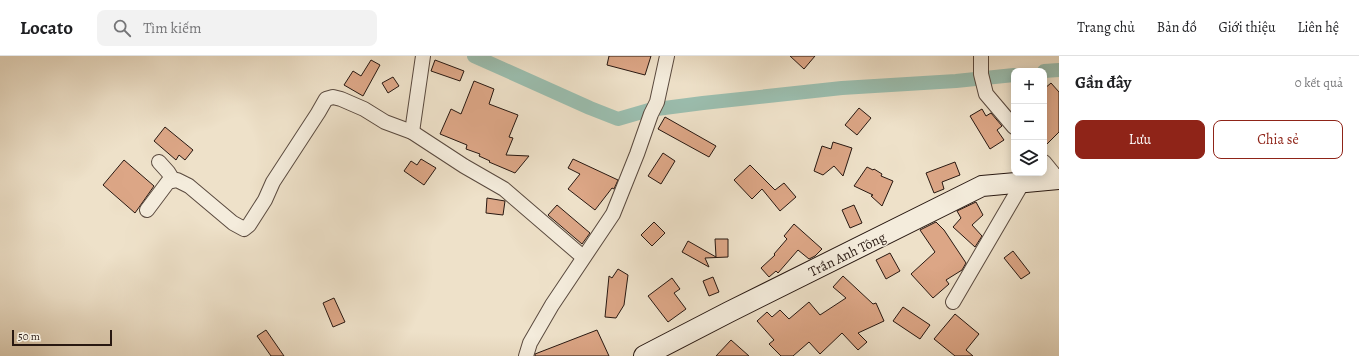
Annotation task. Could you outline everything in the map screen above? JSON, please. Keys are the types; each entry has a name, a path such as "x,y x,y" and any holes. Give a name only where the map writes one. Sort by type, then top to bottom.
{"street":[{"path":"412,132 423,56"},
{"path":"526,356 530,343 548,311 613,214 654,108 667,56"},
{"path":"981,56 982,78 986,94 1011,123"},
{"path":"147,210 168,182 177,180 189,186 217,212 244,229 249,225 265,200 273,182 326,100 333,97 364,109 385,122 412,132 464,166 504,189 583,257"},
{"path":"159,162 173,180"},
{"path":"1047,166 1058,179"},
{"name":"Trần Anh Tông","path":"644,356 982,186 1058,179"},
{"path":"953,302 1024,182"}],"building":[{"path":"609,56 651,56 645,75 607,65"},
{"path":"790,56 815,56 804,69"},
{"path":"371,60 380,65 363,96 344,85 353,71 361,76"},
{"path":"435,60 464,71 460,81 431,71"},
{"path":"393,77 399,86 388,93 382,83"},
{"path":"474,81 494,89 489,104 518,115 509,137 513,138 506,155 529,156 515,173 489,162 490,161 479,156 480,154 466,149 467,145 440,134 451,109 461,114"},
{"path":"1051,83 1059,92 1059,132 1047,144 1047,104 1047,86"},
{"path":"859,108 871,118 857,135 845,125"},
{"path":"982,109 986,116 991,113 1002,126 997,130 1004,140 990,149 970,116"},
{"path":"665,117 716,146 709,157 658,129"},
{"path":"165,127 193,150 185,160 179,155 176,160 154,141"},
{"path":"833,142 852,148 843,176 834,166 823,175 814,171 822,146 831,149"},
{"path":"663,153 675,161 661,184 648,176"},
{"path":"421,159 436,168 424,185 404,171 411,161 417,165"},
{"path":"573,159 618,180 614,189 612,188 595,210 568,189 580,174 568,168"},
{"path":"124,160 154,186 135,213 103,185"},
{"path":"955,162 960,175 942,182 944,189 934,193 926,173"},
{"path":"750,165 775,190 784,183 796,197 780,211 762,189 752,199 734,180"},
{"path":"867,167 873,170 874,169 882,174 881,176 893,181 882,206 871,196 873,195 854,186"},
{"path":"487,198 505,201 503,215 486,213"},
{"path":"976,202 983,215 972,225 982,236 975,247 953,227 961,218 957,211"},
{"path":"557,205 590,233 582,244 548,215"},
{"path":"854,205 862,223 850,228 842,210"},
{"path":"654,222 665,233 652,246 641,235"},
{"path":"936,222 944,230 966,263 962,270 946,280 949,284 933,298 911,274 935,252 920,230"},
{"path":"794,224 822,249 815,256 809,259 798,250 778,273 776,271 769,277 761,268 775,255 774,254 787,239 784,236"},
{"path":"715,239 728,239 728,257 705,258 709,267 682,252 688,241 716,257"},
{"path":"1013,251 1030,273 1021,279 1004,258"},
{"path":"890,253 900,271 886,279 876,260"},
{"path":"618,269 628,275 624,305 616,318 605,317 609,276 612,278"},
{"path":"843,276 873,304 876,303 884,321 858,333 867,342 858,350 842,333 820,354 809,342 793,356 781,356 769,344 774,340 757,321 767,312 772,317 780,310 789,319 809,302 820,315 846,298 833,287"},
{"path":"713,277 719,292 709,296 703,281"},
{"path":"672,278 680,289 674,293 686,309 668,322 648,296"},
{"path":"334,298 345,322 333,327 323,303"},
{"path":"903,307 930,325 920,339 893,321"},
{"path":"955,314 979,334 966,350 973,356 955,356 934,339"},
{"path":"266,330 284,356 271,356 257,336"},
{"path":"597,330 609,356 535,356 535,354"},
{"path":"731,340 749,356 716,356"}],"waterway":[{"path":"474,56 618,119 649,110 703,103 842,88 956,81 1011,75"},
{"path":"1047,71 1059,70"}]}
